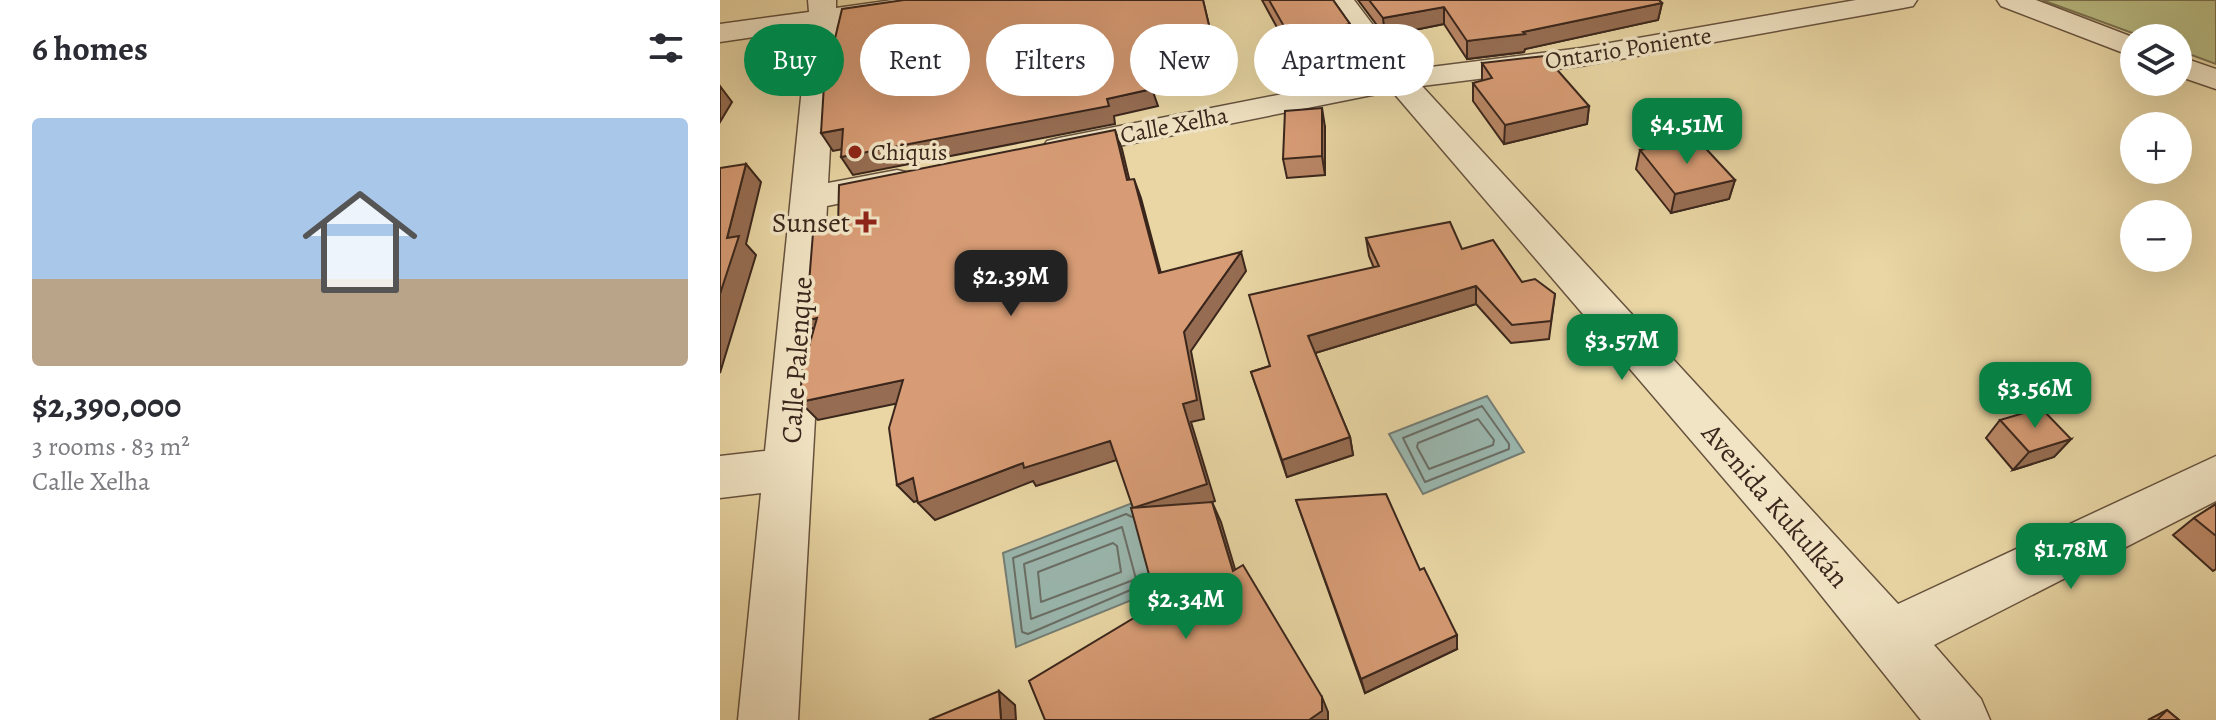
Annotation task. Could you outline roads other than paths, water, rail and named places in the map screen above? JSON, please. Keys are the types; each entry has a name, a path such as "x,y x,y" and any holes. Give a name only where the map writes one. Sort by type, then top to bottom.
{"street":[{"path":"720,33 823,9 951,0"},
{"name":"Avenida Kukulkán","path":"1340,0 1358,24"},
{"name":"Ontario Poniente","path":"1434,76 1581,57 1903,0"},
{"path":"2011,0 2120,43"},
{"name":"Calle Palenque","path":"768,720 823,9"},
{"path":"2192,71 2216,80"},
{"name":"Calle Xelha","path":"1025,155 1319,96"},
{"name":"Avenida Kukulkán","path":"1413,96 1803,534 1960,720"},
{"path":"807,199 932,174"},
{"path":"720,477 788,469"},
{"path":"1890,637 2216,477"}],"water":[{"path":"1487,396 1524,452 1423,494 1389,434"},
{"path":"1135,502 1159,589 1016,647 1003,553"}],"place":[{"name":"Chiquis","path":"855,152"},
{"name":"Sunset","path":"866,222"}]}
